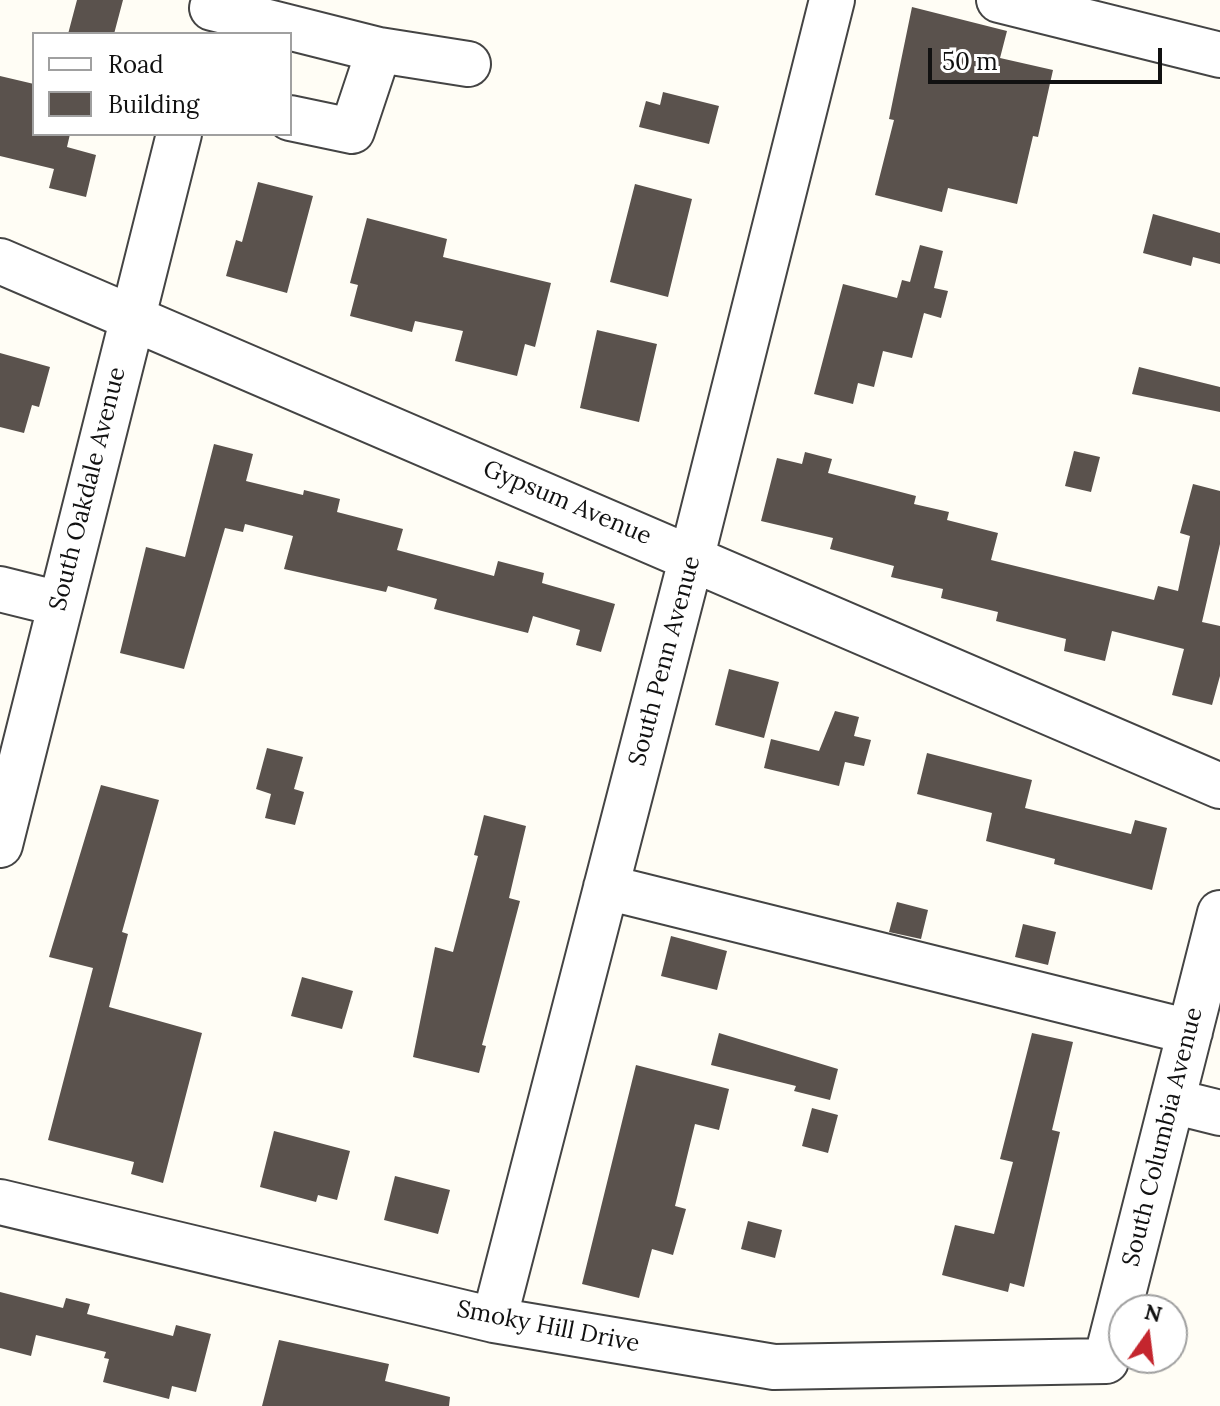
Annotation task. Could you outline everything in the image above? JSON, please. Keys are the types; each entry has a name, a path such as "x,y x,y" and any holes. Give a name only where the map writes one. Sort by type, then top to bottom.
{"street":[{"name":"South Penn Avenue","path":"494,1320 832,0"},
{"path":"999,0 1220,55"},
{"path":"210,14 379,50 468,64"},
{"path":"292,118 352,131 379,50"},
{"name":"South Oakdale Avenue","path":"0,845 178,136"},
{"name":"Gypsum Avenue","path":"0,261 692,556 1220,786"},
{"path":"0,589 60,604"},
{"path":"606,887 1190,1032"},
{"name":"South Columbia Avenue","path":"1106,1361 1220,913"},
{"path":"1172,1101 1220,1113"},
{"name":"Smoky Hill Drive","path":"0,1202 494,1320 774,1367 1106,1361"}],"building":[{"path":"77,0 123,0 115,32 69,32"},
{"path":"912,7 1007,31 1000,58 1053,70 1038,137 1033,136 1017,204 948,188 942,212 875,195 894,120 889,119"},
{"path":"0,76 32,84 32,136 70,136 67,147 96,155 86,197 49,188 54,169 0,156"},
{"path":"663,92 719,106 709,144 639,127 646,101 660,105"},
{"path":"258,182 313,196 287,293 226,276 236,240 242,242"},
{"path":"635,184 692,199 668,297 610,282"},
{"path":"1153,214 1220,233 1220,264 1193,257 1191,266 1143,253"},
{"path":"367,218 447,239 443,257 551,283 535,347 525,344 517,376 455,361 463,331 415,321 412,332 350,316 358,285 350,283"},
{"path":"920,245 943,251 934,288 948,291 941,318 924,313 912,358 883,351 874,387 858,383 853,404 814,394 843,284 897,298 902,280 910,282"},
{"path":"597,330 657,344 639,422 580,408"},
{"path":"0,353 50,367 39,407 32,405 24,433 0,427"},
{"path":"1139,367 1220,387 1220,412 1132,394"},
{"path":"214,444 253,454 246,481 303,495 304,490 340,499 337,512 403,529 397,550 494,576 498,561 544,573 542,583 615,604 601,652 576,645 580,630 533,616 528,633 434,609 437,599 388,586 386,592 284,569 293,536 245,524 243,532 225,528 184,669 120,653 146,547 185,557"},
{"path":"1074,451 1100,457 1091,492 1065,486"},
{"path":"805,452 832,459 828,473 916,496 914,504 949,512 947,520 998,533 991,560 1154,600 1158,586 1178,591 1190,536 1180,533 1193,484 1220,491 1220,544 1202,622 1220,626 1220,676 1212,705 1172,695 1184,649 1112,631 1105,661 1064,651 1066,639 996,621 998,612 941,598 943,589 891,577 894,566 830,549 833,538 761,521 777,458 802,464"},
{"path":"729,669 779,682 764,738 715,725"},
{"path":"835,711 859,717 854,736 871,740 864,766 845,762 839,786 764,768 771,739 819,751"},
{"path":"267,748 303,757 294,789 304,792 295,825 265,818 271,794 256,789"},
{"path":"927,753 1032,780 1025,808 1131,834 1135,820 1167,828 1152,890 1054,864 1055,859 986,841 992,813 917,794"},
{"path":"101,785 159,800 122,932 128,934 109,1007 202,1033 163,1183 131,1174 134,1162 48,1140 93,968 49,957"},
{"path":"484,815 526,826 509,898 520,901 482,1045 486,1046 479,1073 413,1057 435,947 453,952 478,856 474,855"},
{"path":"897,902 928,910 921,939 889,932"},
{"path":"1023,924 1056,932 1048,965 1015,957"},
{"path":"671,936 727,951 717,990 661,976"},
{"path":"302,977 353,991 342,1029 291,1016"},
{"path":"719,1033 838,1069 830,1100 794,1091 796,1086 711,1065"},
{"path":"1032,1033 1073,1042 1052,1130 1060,1132 1024,1287 1010,1283 1008,1292 942,1275 955,1225 994,1234 1013,1162 1000,1159"},
{"path":"636,1065 729,1089 719,1130 695,1124 675,1206 686,1209 673,1255 652,1249 639,1298 582,1284"},
{"path":"812,1108 838,1115 828,1153 802,1146"},
{"path":"274,1131 350,1151 337,1200 318,1195 316,1202 260,1187"},
{"path":"395,1176 450,1190 438,1234 384,1220"},
{"path":"748,1221 782,1230 775,1258 741,1249"},
{"path":"0,1292 63,1308 66,1298 90,1304 87,1314 173,1336 176,1325 211,1334 196,1392 172,1386 169,1399 103,1382 109,1359 104,1358 106,1352 36,1335 31,1356 0,1348"},
{"path":"279,1340 389,1364 385,1381 450,1397 449,1406 262,1406"}]}
